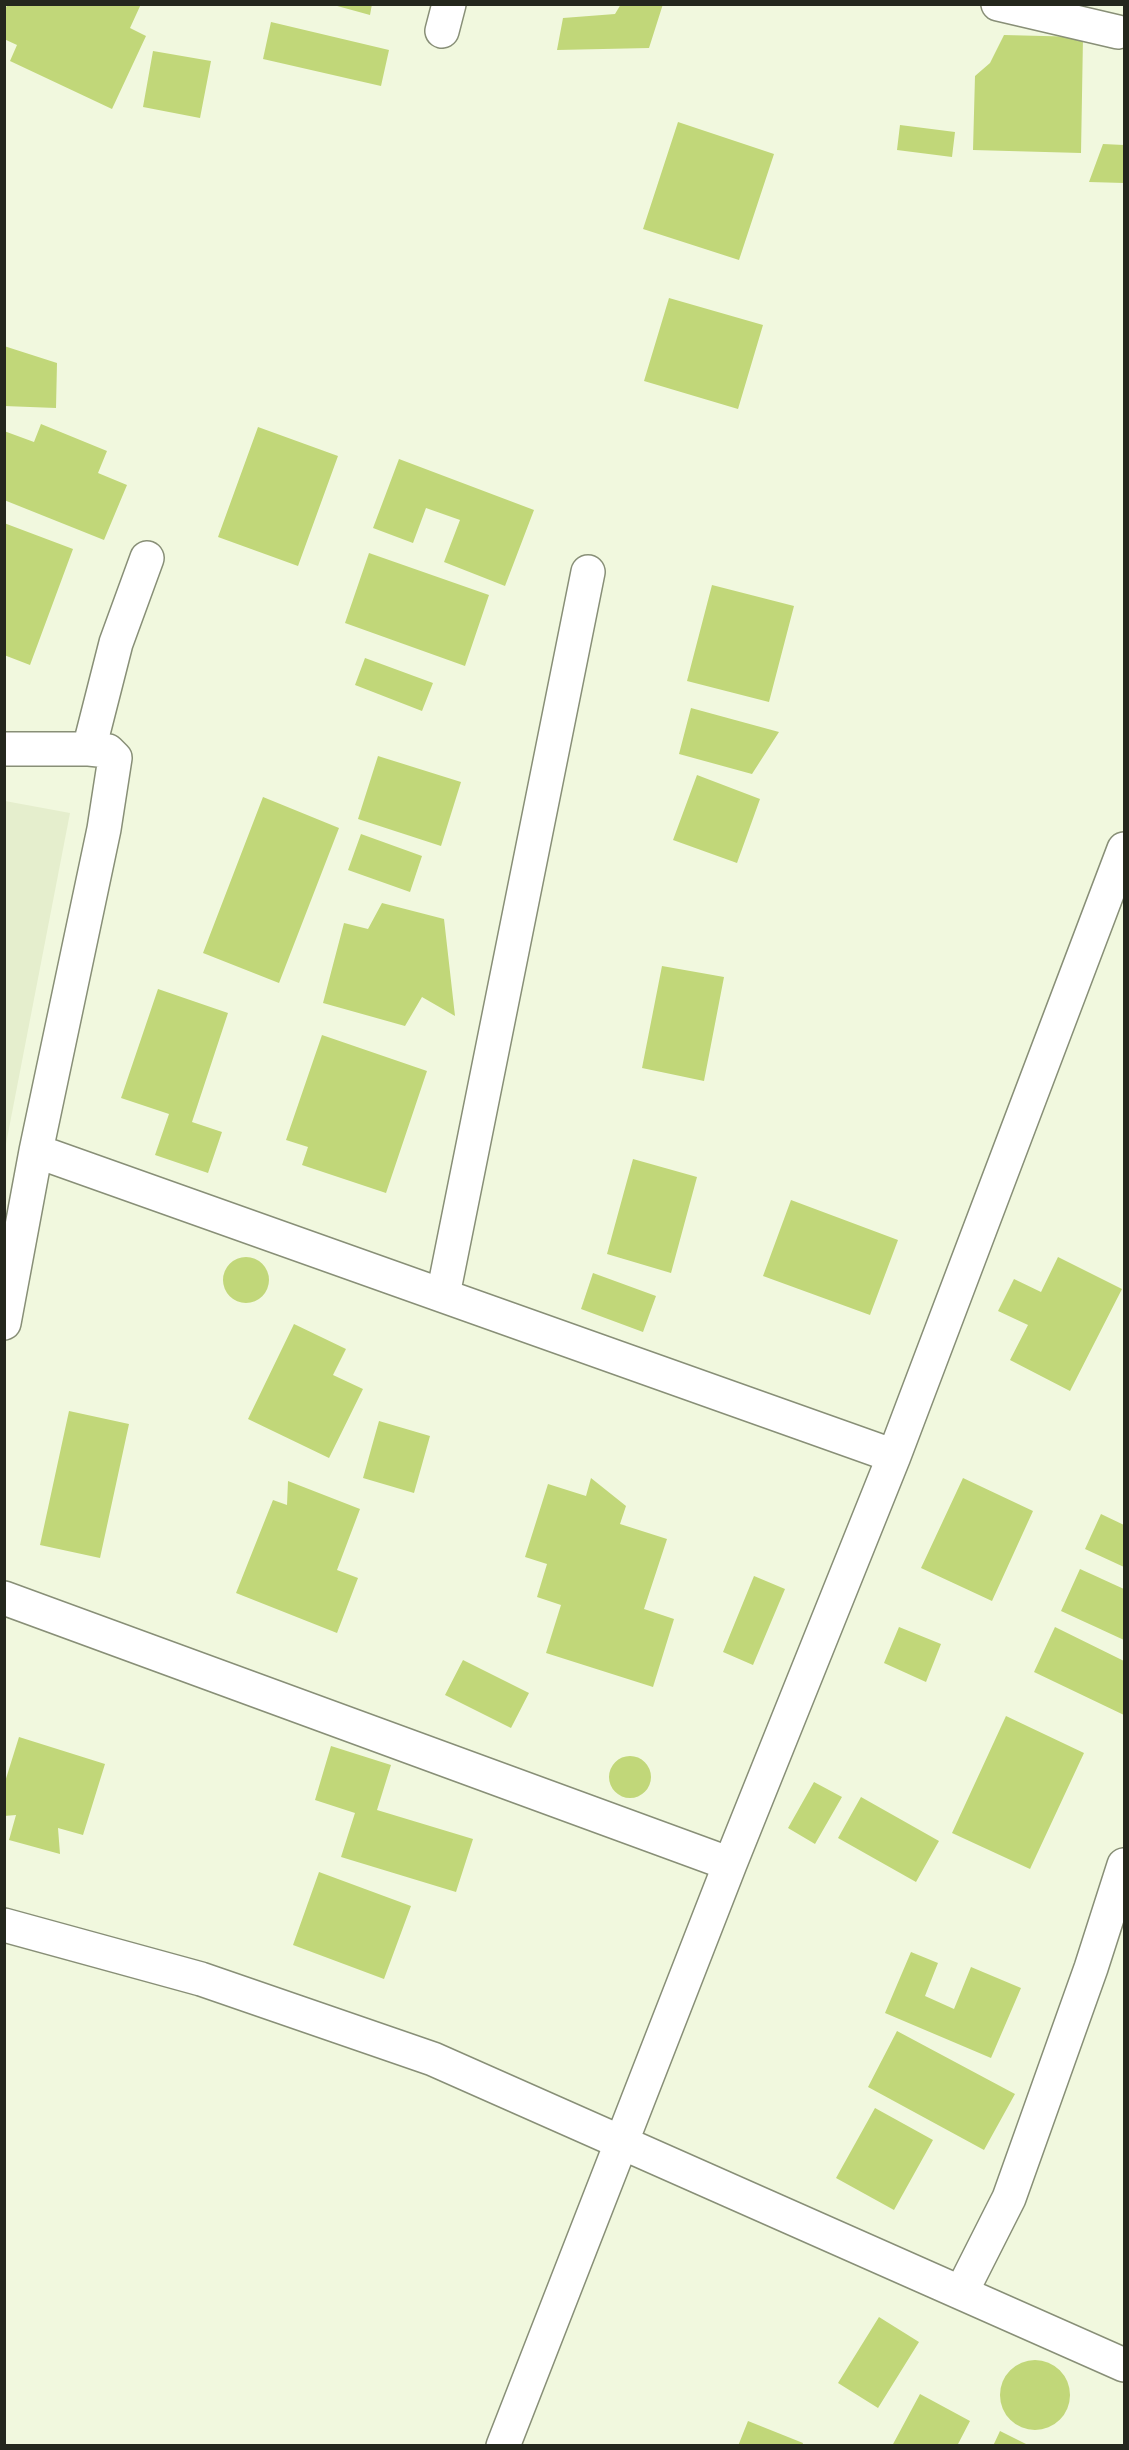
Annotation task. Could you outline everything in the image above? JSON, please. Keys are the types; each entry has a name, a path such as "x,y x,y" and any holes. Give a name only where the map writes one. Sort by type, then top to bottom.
{"street":[{"path":"998,4 1118,32"},
{"path":"89,749 116,643 147,558"},
{"path":"443,1295 588,572"},
{"path":"4,749 89,749 108,751 115,758 4,1323"},
{"path":"503,2445 730,1864 894,1456 1125,849"},
{"path":"36,1151 894,1456"},
{"path":"4,1598 730,1864"},
{"path":"962,2291 1009,2198 1125,1865"},
{"path":"4,1925 201,1979 433,2059 540,2104 621,2144 962,2291 1125,2366"}],"shaded area":[{"path":"4,801 70,813 5,1149"}],"building":[{"path":"8,4 141,4 130,28 146,36 112,109 10,61 17,45 4,39 4,11"},
{"path":"330,4 372,4 370,15"},
{"path":"621,4 663,4 649,48 557,50 563,18 615,14"},
{"path":"271,22 389,50 381,86 263,59"},
{"path":"1004,35 1083,37 1081,153 973,150 975,76 990,63"},
{"path":"153,51 211,61 200,118 143,107"},
{"path":"678,122 774,154 739,260 643,229"},
{"path":"900,125 955,132 952,157 897,150"},
{"path":"1103,144 1124,145 1124,183 1089,182"},
{"path":"669,298 763,325 738,409 644,381"},
{"path":"4,346 57,363 56,408 4,406"},
{"path":"41,424 107,451 98,473 127,485 104,540 4,500 4,431 34,442"},
{"path":"258,427 338,456 298,566 218,537"},
{"path":"399,459 534,510 505,586 444,562 460,520 426,508 413,543 373,528"},
{"path":"4,523 73,549 30,665 4,655"},
{"path":"369,553 489,595 465,666 345,623"},
{"path":"712,585 794,606 769,702 687,681"},
{"path":"365,658 433,683 422,711 355,685"},
{"path":"691,708 779,732 752,774 679,754"},
{"path":"378,756 461,782 441,846 358,819"},
{"path":"697,775 760,799 737,863 673,840"},
{"path":"263,797 339,828 279,983 203,953"},
{"path":"361,834 422,856 410,892 348,870"},
{"path":"382,903 444,919 455,1016 422,997 405,1026 323,1003 344,923 368,929"},
{"path":"662,966 724,977 704,1081 642,1068"},
{"path":"158,989 228,1013 192,1122 222,1132 208,1173 155,1155 169,1114 121,1098"},
{"path":"322,1035 427,1071 386,1193 302,1165 308,1147 286,1140"},
{"path":"633,1159 697,1177 671,1273 607,1254"},
{"path":"791,1200 898,1240 870,1315 763,1276"},
{"path":"246,1257 262,1264 269,1280 262,1296 246,1303 230,1296 223,1280 230,1264"},
{"path":"1058,1257 1122,1289 1070,1391 1010,1360 1028,1325 998,1311 1014,1279 1041,1292"},
{"path":"593,1273 656,1296 643,1332 581,1309"},
{"path":"294,1324 346,1349 333,1375 363,1389 329,1458 248,1419"},
{"path":"69,1411 129,1424 100,1558 40,1545"},
{"path":"379,1421 430,1436 414,1493 363,1478"},
{"path":"591,1478 626,1506 620,1524 667,1539 644,1609 674,1619 653,1687 546,1653 561,1605 537,1597 547,1564 525,1557 548,1484 586,1496"},
{"path":"963,1478 1033,1511 992,1601 921,1568"},
{"path":"288,1481 360,1509 337,1570 358,1578 337,1633 236,1593 273,1500 287,1505"},
{"path":"1101,1514 1124,1525 1124,1567 1085,1549"},
{"path":"1080,1569 1124,1589 1124,1640 1061,1611"},
{"path":"754,1576 785,1589 753,1665 723,1652"},
{"path":"899,1627 941,1644 926,1682 884,1663"},
{"path":"1055,1627 1124,1661 1124,1715 1034,1672"},
{"path":"463,1660 529,1693 511,1728 445,1695"},
{"path":"1006,1716 1084,1753 1030,1869 952,1833"},
{"path":"19,1737 105,1764 83,1835 58,1828 60,1854 9,1840 16,1815 4,1816 4,1785"},
{"path":"331,1746 391,1765 377,1810 473,1839 456,1892 341,1857 355,1813 315,1800"},
{"path":"630,1756 638,1757 645,1762 650,1769 650,1785 645,1792 638,1797 630,1798 622,1797 615,1792 610,1785 609,1777 610,1769 615,1762 622,1757"},
{"path":"814,1782 842,1797 815,1844 788,1828"},
{"path":"861,1797 939,1841 916,1882 838,1838"},
{"path":"319,1872 411,1906 384,1979 293,1945"},
{"path":"911,1952 938,1963 925,1996 954,2009 971,1967 1021,1988 991,2058 885,2013"},
{"path":"897,2031 1015,2094 984,2150 868,2087"},
{"path":"875,2108 933,2140 894,2210 836,2178"},
{"path":"879,2317 919,2342 878,2408 838,2383"},
{"path":"1035,2360 1048,2363 1060,2370 1067,2382 1070,2395 1067,2408 1060,2420 1048,2427 1035,2430 1022,2427 1010,2420 1003,2408 1000,2395 1003,2382 1010,2370 1022,2363"},
{"path":"920,2394 970,2421 957,2446 892,2446"},
{"path":"748,2421 803,2443 802,2446 738,2446"},
{"path":"1000,2431 1030,2446 993,2446"}]}
